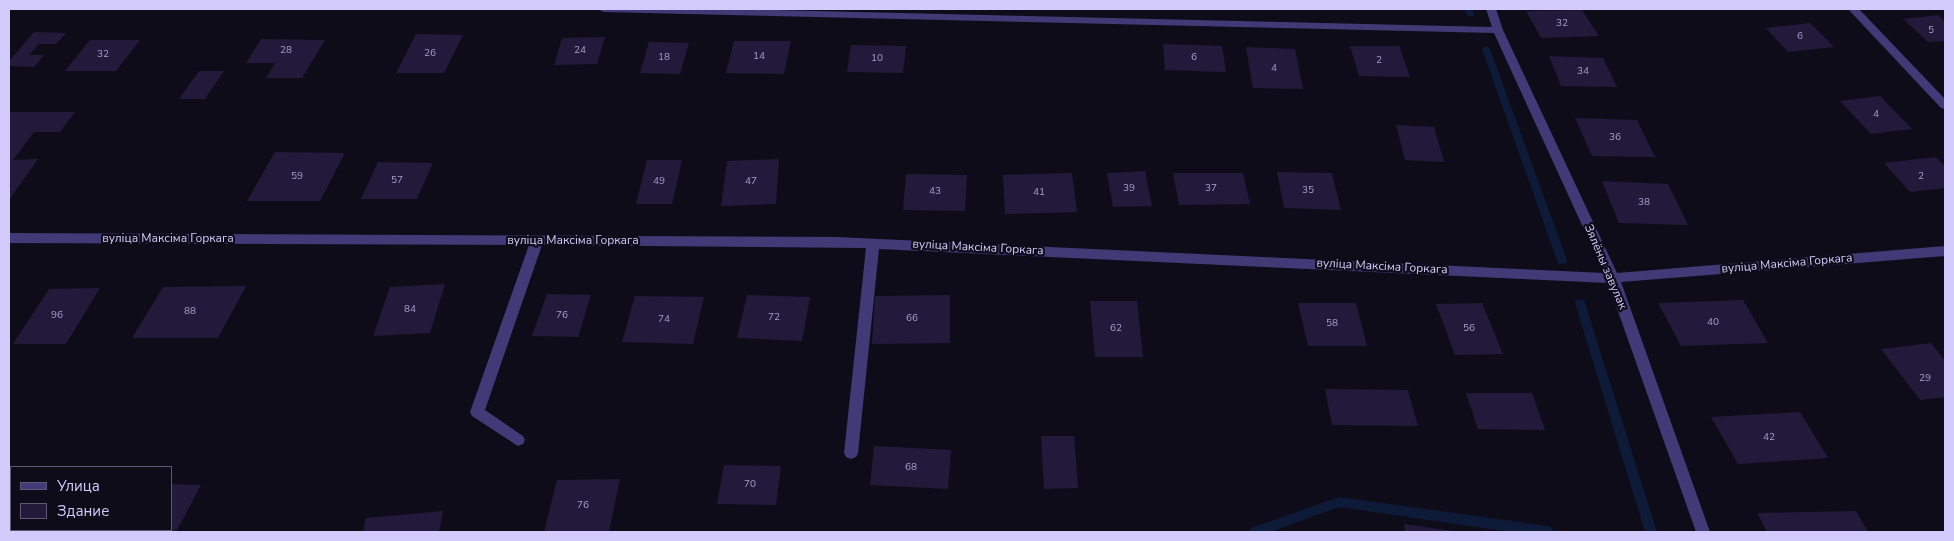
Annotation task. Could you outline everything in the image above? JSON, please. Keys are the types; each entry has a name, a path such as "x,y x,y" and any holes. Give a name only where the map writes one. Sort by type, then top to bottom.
{"street":[{"path":"603,9 1498,30"},
{"name":"Зялёны завулак","path":"1492,9 1498,30 1612,278 1703,532"},
{"path":"1853,9 1945,105"},
{"name":"вуліца Максіма Горкага","path":"9,238 837,242 1612,278 1943,255"},
{"path":"518,440 477,412 537,240"},
{"path":"852,453 873,243"}],"building":[{"path":"1582,10 1599,36 1541,38 1526,11"},
{"path":"1938,15 1945,22 1945,41 1928,42 1903,19"},
{"path":"1810,23 1834,47 1788,52 1766,28"},
{"path":"34,32 66,33 56,44 39,44 29,55 44,55 34,67 9,66 9,61"},
{"path":"416,34 463,35 444,73 396,73"},
{"path":"605,37 597,64 554,65 562,38"},
{"path":"261,39 325,40 302,78 266,78 275,63 246,63"},
{"path":"90,40 140,40 116,71 65,71"},
{"path":"734,41 791,41 784,74 726,73"},
{"path":"649,42 689,43 680,74 640,73"},
{"path":"1163,44 1222,46 1226,72 1165,70"},
{"path":"851,45 906,46 903,73 847,72"},
{"path":"1350,46 1399,46 1410,77 1359,76"},
{"path":"1246,47 1295,49 1303,89 1253,88"},
{"path":"1549,56 1603,58 1617,87 1561,86"},
{"path":"199,71 224,71 205,99 179,99"},
{"path":"1880,96 1912,129 1871,134 1840,101"},
{"path":"9,112 75,112 60,132 34,132 13,160 38,159 9,200"},
{"path":"1575,118 1637,120 1655,157 1592,156"},
{"path":"1396,125 1434,127 1444,162 1405,160"},
{"path":"275,152 345,153 320,201 247,201"},
{"path":"1936,157 1945,167 1945,188 1910,192 1884,163"},
{"path":"779,159 776,204 721,206 727,161"},
{"path":"647,160 682,160 672,204 636,204"},
{"path":"378,162 433,163 417,199 361,199"},
{"path":"1145,171 1152,206 1113,207 1107,173"},
{"path":"1277,172 1332,173 1341,210 1284,208"},
{"path":"1072,173 1077,212 1005,214 1003,175"},
{"path":"1173,173 1243,173 1250,204 1179,205"},
{"path":"906,174 967,175 965,211 903,210"},
{"path":"1602,181 1668,184 1688,225 1619,223"},
{"path":"445,284 430,333 373,336 390,287"},
{"path":"246,286 218,338 132,338 163,287"},
{"path":"100,288 66,344 13,344 49,289"},
{"path":"547,294 591,295 578,337 532,336"},
{"path":"747,295 810,297 802,341 737,338"},
{"path":"950,295 950,343 872,344 875,296"},
{"path":"635,296 704,297 693,344 622,342"},
{"path":"1743,300 1768,343 1681,346 1658,303"},
{"path":"1090,301 1137,301 1143,357 1095,357"},
{"path":"1298,303 1356,303 1367,346 1308,346"},
{"path":"1482,303 1503,354 1455,355 1436,304"},
{"path":"1931,343 1945,361 1945,397 1920,400 1881,349"},
{"path":"1325,389 1408,390 1418,426 1332,425"},
{"path":"1466,393 1532,393 1545,430 1478,429"},
{"path":"1800,412 1828,458 1738,464 1711,417"},
{"path":"1041,436 1074,436 1078,488 1044,489"},
{"path":"874,446 951,450 948,489 870,485"},
{"path":"724,465 781,466 776,505 717,504"},
{"path":"620,479 609,532 544,532 557,480"},
{"path":"172,484 201,485 176,532 117,532 172,531"},
{"path":"443,511 439,532 363,532 366,518"},
{"path":"1856,511 1868,532 1767,532 1757,513"},
{"path":"1404,524 1454,531 1454,532 1405,532"}],"waterway":[{"path":"1468,9 1470,14"},
{"path":"1486,49 1562,260"},
{"path":"1580,303 1651,532"},
{"path":"1255,532 1339,502 1548,532"}]}
